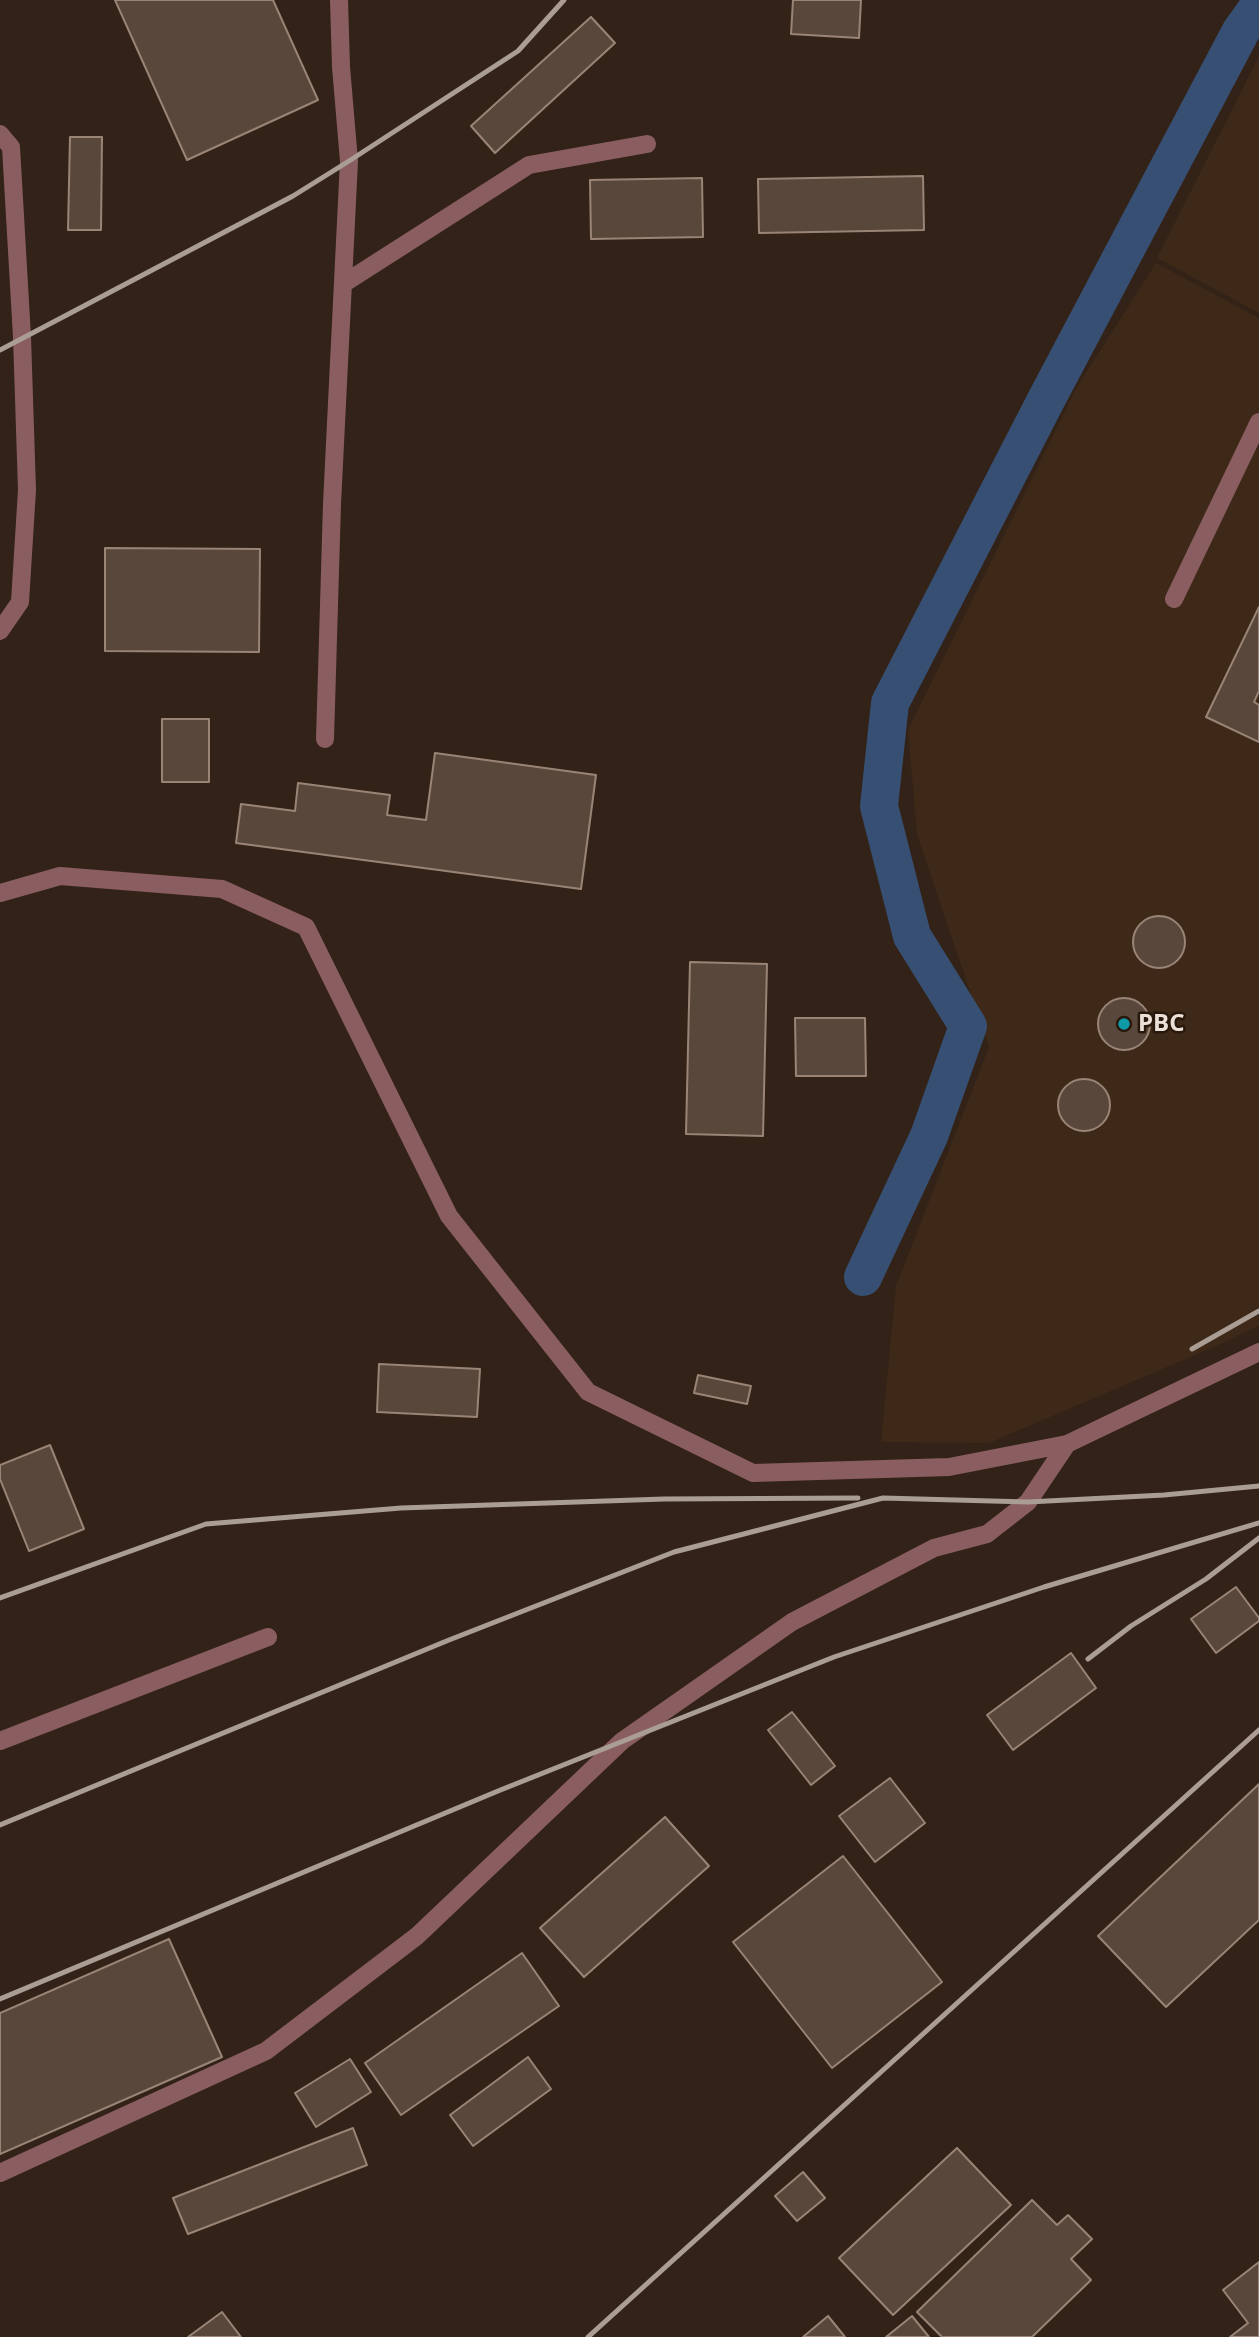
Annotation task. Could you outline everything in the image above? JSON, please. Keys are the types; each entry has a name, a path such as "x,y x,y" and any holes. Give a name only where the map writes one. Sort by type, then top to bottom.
{"lane":[{"path":"325,739 332,504 349,161 341,67 340,0"},
{"path":"0,134 11,147 22,337 27,490 20,602 0,631"},
{"path":"343,284 529,165 647,144"},
{"path":"1174,599 1259,422"},
{"path":"0,893 60,876 222,890 306,927 449,1216 588,1392 753,1474 949,1467 1067,1444 1259,1352"},
{"path":"0,2173 266,2051 418,1936 622,1741 792,1622 934,1548 987,1534 1028,1502 1067,1444"},
{"path":"0,1741 268,1637"}],"shaded area":[{"path":"1259,56 1259,313 1157,258"},
{"path":"1156,263 1259,318 1259,1325 989,1443 881,1442 896,1286 989,1047 917,835 908,730 1077,387"}],"building":[{"path":"115,0 273,0 318,100 187,160"},
{"path":"793,0 861,0 859,38 791,34"},
{"path":"591,17 615,43 495,153 471,126"},
{"path":"70,137 102,137 101,230 68,230"},
{"path":"923,176 924,230 759,233 758,179"},
{"path":"702,178 703,237 591,239 590,180"},
{"path":"105,548 260,549 259,652 105,651"},
{"path":"1259,607 1259,691 1254,702 1259,705 1259,742 1206,717"},
{"path":"162,719 209,719 209,782 162,782"},
{"path":"435,753 596,775 581,889 236,843 241,804 295,811 298,783 390,795 387,815 426,820"},
{"name":"РВС","path":"1159,916 1169,918 1177,924 1183,932 1183,952 1177,960 1169,966 1159,968 1149,966 1141,960 1135,952 1133,942 1135,932 1141,924 1149,918"},
{"path":"690,962 767,964 763,1136 686,1134"},
{"name":"РВС","path":"1124,998 1134,1000 1142,1006 1148,1014 1148,1034 1142,1042 1134,1048 1124,1050 1114,1048 1106,1042 1100,1034 1098,1024 1100,1014 1106,1006 1114,1000"},
{"path":"795,1018 865,1018 866,1076 796,1076"},
{"name":"РВС","path":"1084,1079 1094,1081 1102,1087 1108,1095 1108,1115 1102,1123 1094,1129 1084,1131 1074,1129 1066,1123 1060,1115 1058,1105 1060,1095 1066,1087 1074,1081"},
{"path":"379,1364 480,1369 477,1417 377,1412"},
{"path":"698,1375 751,1386 747,1404 694,1393"},
{"path":"50,1445 84,1529 29,1551 0,1479 0,1465"},
{"path":"1236,1587 1259,1621 1216,1653 1191,1619"},
{"path":"1071,1653 1096,1688 1013,1750 987,1715"},
{"path":"792,1712 835,1766 811,1785 768,1730"},
{"path":"890,1778 925,1823 875,1862 839,1816"},
{"path":"1259,1784 1259,1920 1166,2007 1098,1936"},
{"path":"665,1817 709,1866 584,1977 540,1928"},
{"path":"843,1856 942,1982 832,2068 733,1942"},
{"path":"169,1939 222,2057 0,2154 0,2013"},
{"path":"522,1953 559,2006 401,2115 365,2063"},
{"path":"528,2057 551,2089 473,2146 450,2115"},
{"path":"350,2059 371,2092 316,2127 295,2093"},
{"path":"353,2128 367,2165 188,2234 173,2198"},
{"path":"957,2148 1011,2205 893,2315 839,2258"},
{"path":"803,2172 825,2198 797,2221 775,2196"},
{"path":"1032,2200 1057,2225 1068,2215 1092,2239 1071,2259 1091,2280 1032,2337 942,2337 917,2312"},
{"path":"1259,2262 1259,2337 1230,2337 1248,2323 1223,2290"},
{"path":"222,2312 241,2337 188,2337"},
{"path":"828,2316 845,2337 803,2337"},
{"path":"912,2316 929,2337 886,2337"}],"waterway":[{"path":"863,1277 929,1136 968,1026 912,936 879,806 890,703 1241,31 1259,6"}],"railway":[{"path":"0,350 293,196 518,51 564,0"},
{"path":"1192,1349 1259,1311"},
{"path":"0,1825 449,1640 674,1552 883,1498 1028,1502 1164,1495 1259,1486"},
{"path":"0,1598 206,1524 401,1508 664,1499 858,1498"},
{"path":"0,1999 498,1791 834,1657 1044,1587 1259,1523"},
{"path":"1088,1659 1131,1626 1206,1579 1259,1538"},
{"path":"588,2337 1259,1730"}],"place":[{"name":"РВС","path":"1124,1024"}]}
